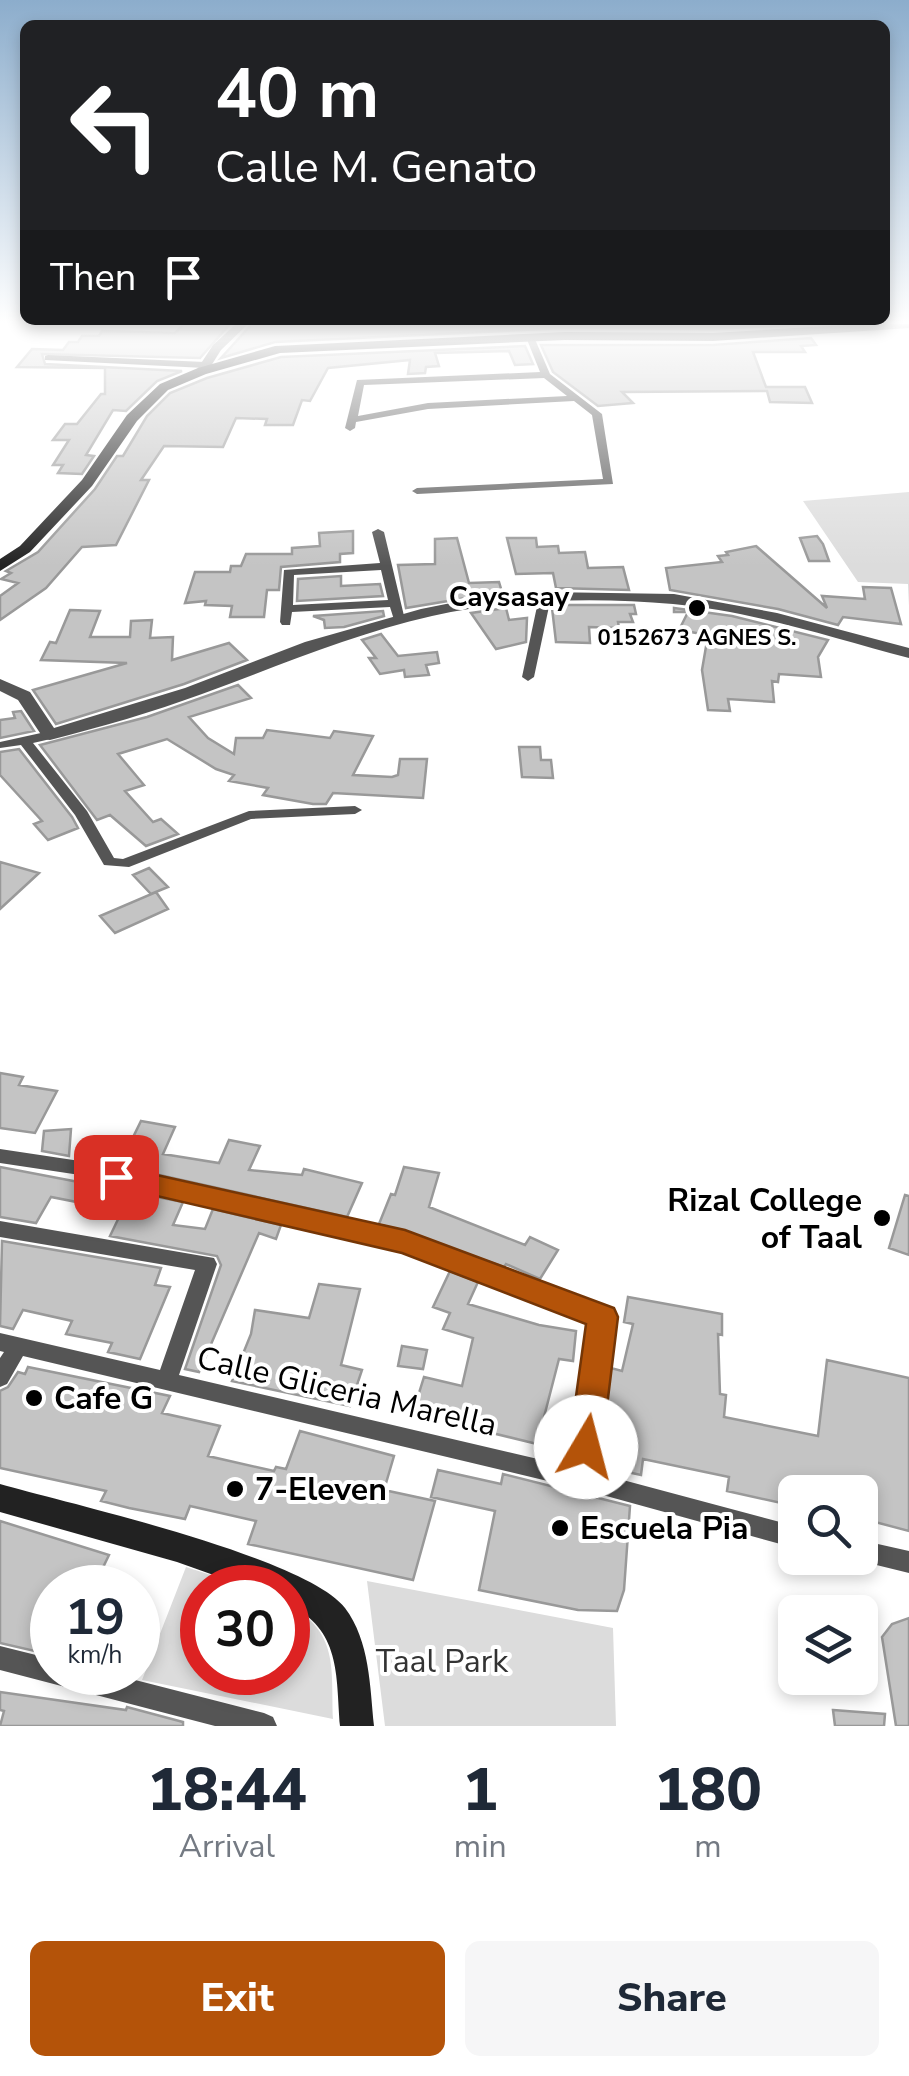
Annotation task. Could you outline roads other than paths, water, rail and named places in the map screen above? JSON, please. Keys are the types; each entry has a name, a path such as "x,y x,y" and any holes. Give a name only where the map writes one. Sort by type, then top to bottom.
{"main road":[{"path":"0,566 25,549 87,483 143,405"},
{"path":"0,1498 208,1560 310,1597 330,1613 342,1632 357,1726"}],"street":[{"path":"355,405 350,424 428,406 455,405"},
{"path":"418,491 604,486 610,482 597,414 585,405"},
{"path":"378,532 397,612"},
{"path":"386,566 288,572 287,615 397,612 546,597 674,599 776,618 909,653"},
{"path":"528,677 546,597"},
{"path":"4,745 190,692 397,612"},
{"path":"0,684 24,696 50,735"},
{"path":"25,741 82,814 109,862 124,864 248,814 355,810"},
{"path":"0,1156 80,1168 405,1242 603,1317 581,1479"},
{"path":"0,1230 207,1264 166,1382"},
{"path":"0,1378 9,1344"},
{"name":"Calle Gliceria Marella","path":"9,1344 581,1479 778,1532"},
{"path":"878,1555 909,1562"},
{"path":"0,1658 98,1686 181,1717 264,1726"}],"place":[{"name":"0152673 AGNES S.","path":"697,608"},
{"name":"Rizal College of Taal","path":"882,1218"},
{"name":"Cafe G","path":"34,1398"},
{"name":"7-Eleven","path":"235,1489"},
{"name":"Escuela Pia","path":"560,1528"}],"district":[{"name":"Caysasay","path":"509,596"}],"park label":[{"name":"Taal Park","path":"442,1661"}]}
